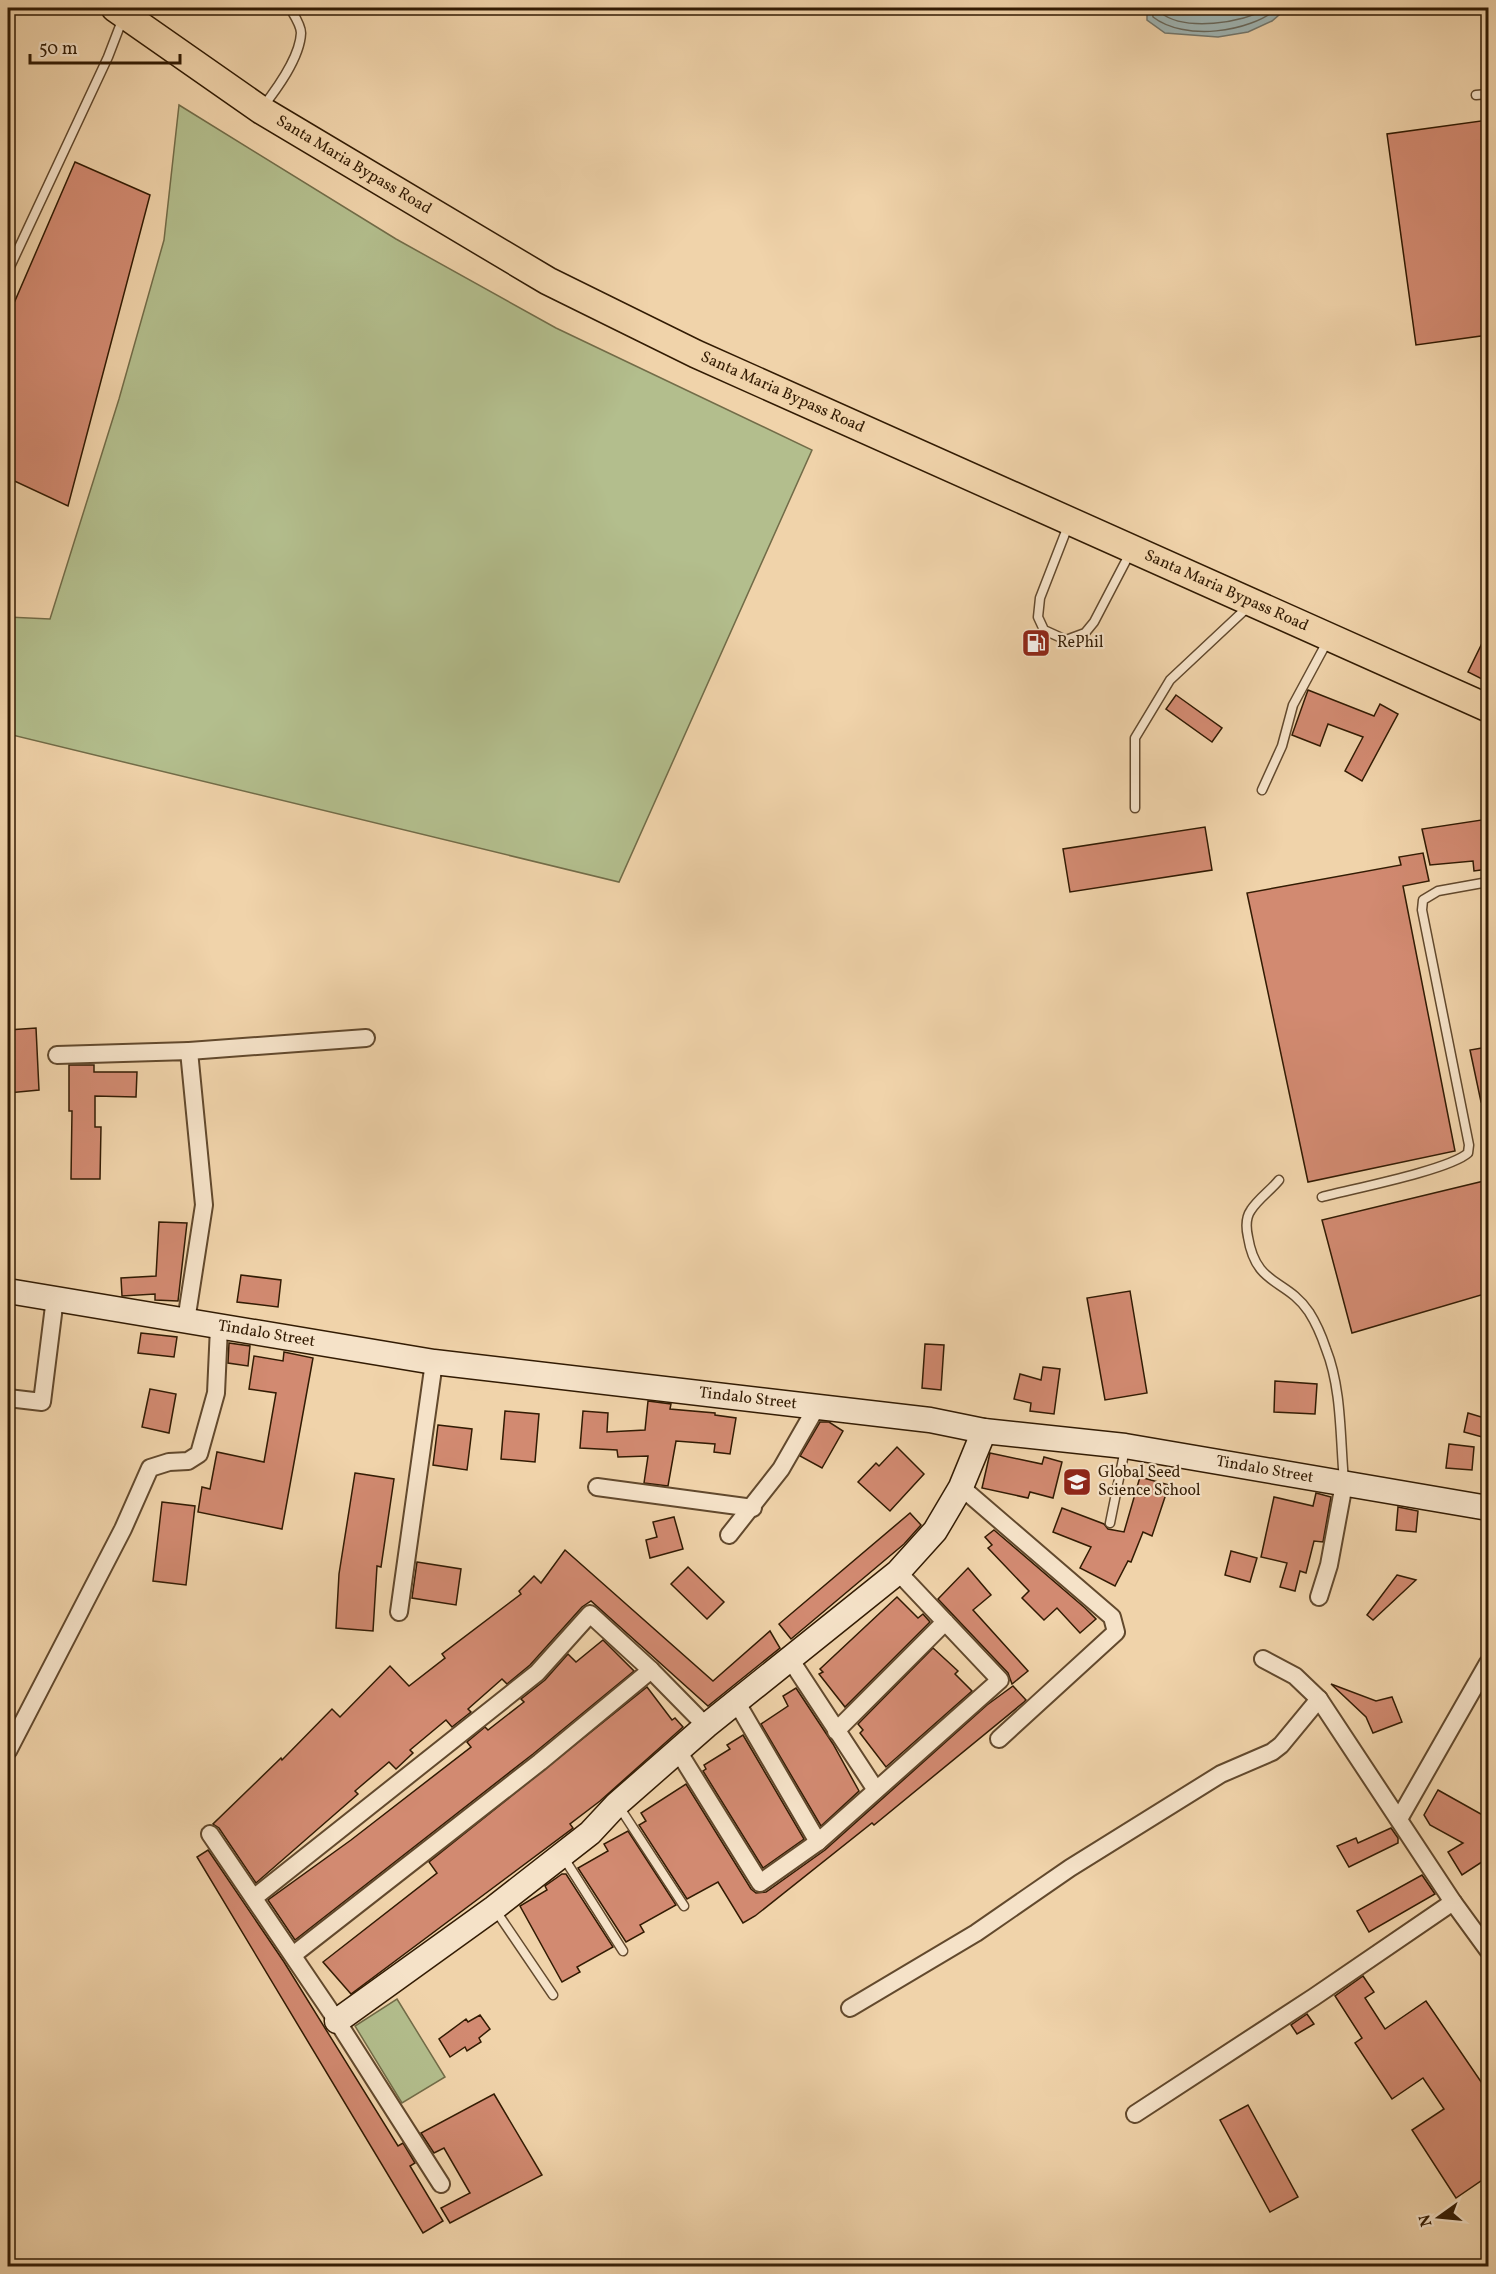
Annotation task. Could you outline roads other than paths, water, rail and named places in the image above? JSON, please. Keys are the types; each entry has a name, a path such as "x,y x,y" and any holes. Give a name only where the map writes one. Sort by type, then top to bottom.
{"main road":[{"name":"Santa Maria Bypass Road","path":"119,11 261,110 548,281 696,354 1070,519 1488,708"},
{"name":"Tindalo Street","path":"8,1291 219,1328 434,1362 930,1420 984,1431 1125,1446 1488,1508"},
{"path":"338,2021 494,1908 590,1833 617,1804 706,1726 898,1572 935,1531 961,1487 984,1431"}],"street":[{"path":"57,1055 189,1051 366,1038"},
{"path":"186,1322 204,1205 189,1051"},
{"path":"8,1398 42,1402 55,1298"},
{"path":"8,1751 123,1529 150,1468 169,1462 188,1461 199,1454 216,1393 219,1328"},
{"path":"399,1612 434,1362"},
{"path":"729,1536 781,1469 816,1408"},
{"path":"1319,1597 1329,1565 1344,1484"},
{"path":"597,1487 753,1508"},
{"path":"961,1487 1112,1617 1116,1632 999,1739"},
{"path":"678,1751 760,1883 818,1842 1000,1680 898,1572"},
{"path":"255,1897 537,1673 590,1614 651,1670 706,1726"},
{"path":"836,1731 945,1622"},
{"path":"790,1659 876,1790"},
{"path":"1263,1659 1295,1676 1319,1699 1453,1902 1488,1950"},
{"path":"1400,1819 1488,1663"},
{"path":"293,1955 540,1762 651,1670"},
{"path":"850,2008 976,1933 1070,1868 1221,1774 1272,1752 1281,1745 1319,1699"},
{"path":"737,1703 818,1842"},
{"path":"210,1834 338,2021 441,2184"},
{"path":"1135,2114 1314,1997 1453,1902"}],"lane":[{"path":"261,110 283,80 298,46 301,33 290,8"},
{"path":"8,271 108,57 119,11"},
{"path":"1476,95 1488,94"},
{"path":"1070,519 1040,598 1038,617 1044,630 1066,640 1085,633 1132,548"},
{"path":"1136,808 1135,738 1170,680 1253,602"},
{"path":"1262,790 1282,746 1293,705 1330,637"},
{"path":"1322,1197 1433,1168 1462,1158 1468,1153 1469,1145 1422,909 1423,900 1438,891 1488,882"},
{"path":"1280,1180 1250,1210 1246,1222 1251,1252 1258,1269 1293,1296 1308,1311 1328,1352 1335,1383 1344,1484"},
{"path":"1110,1522 1125,1446"},
{"path":"617,1804 684,1906"},
{"path":"562,1855 623,1951"},
{"path":"494,1908 554,1995"}],"water":[{"path":"1147,8 1287,8 1272,21 1248,32 1218,37 1165,33 1147,20"}],"place":[{"name":"RePhil","path":"1036,643"},
{"name":"Global Seed Science School","path":"1077,1482"}]}
